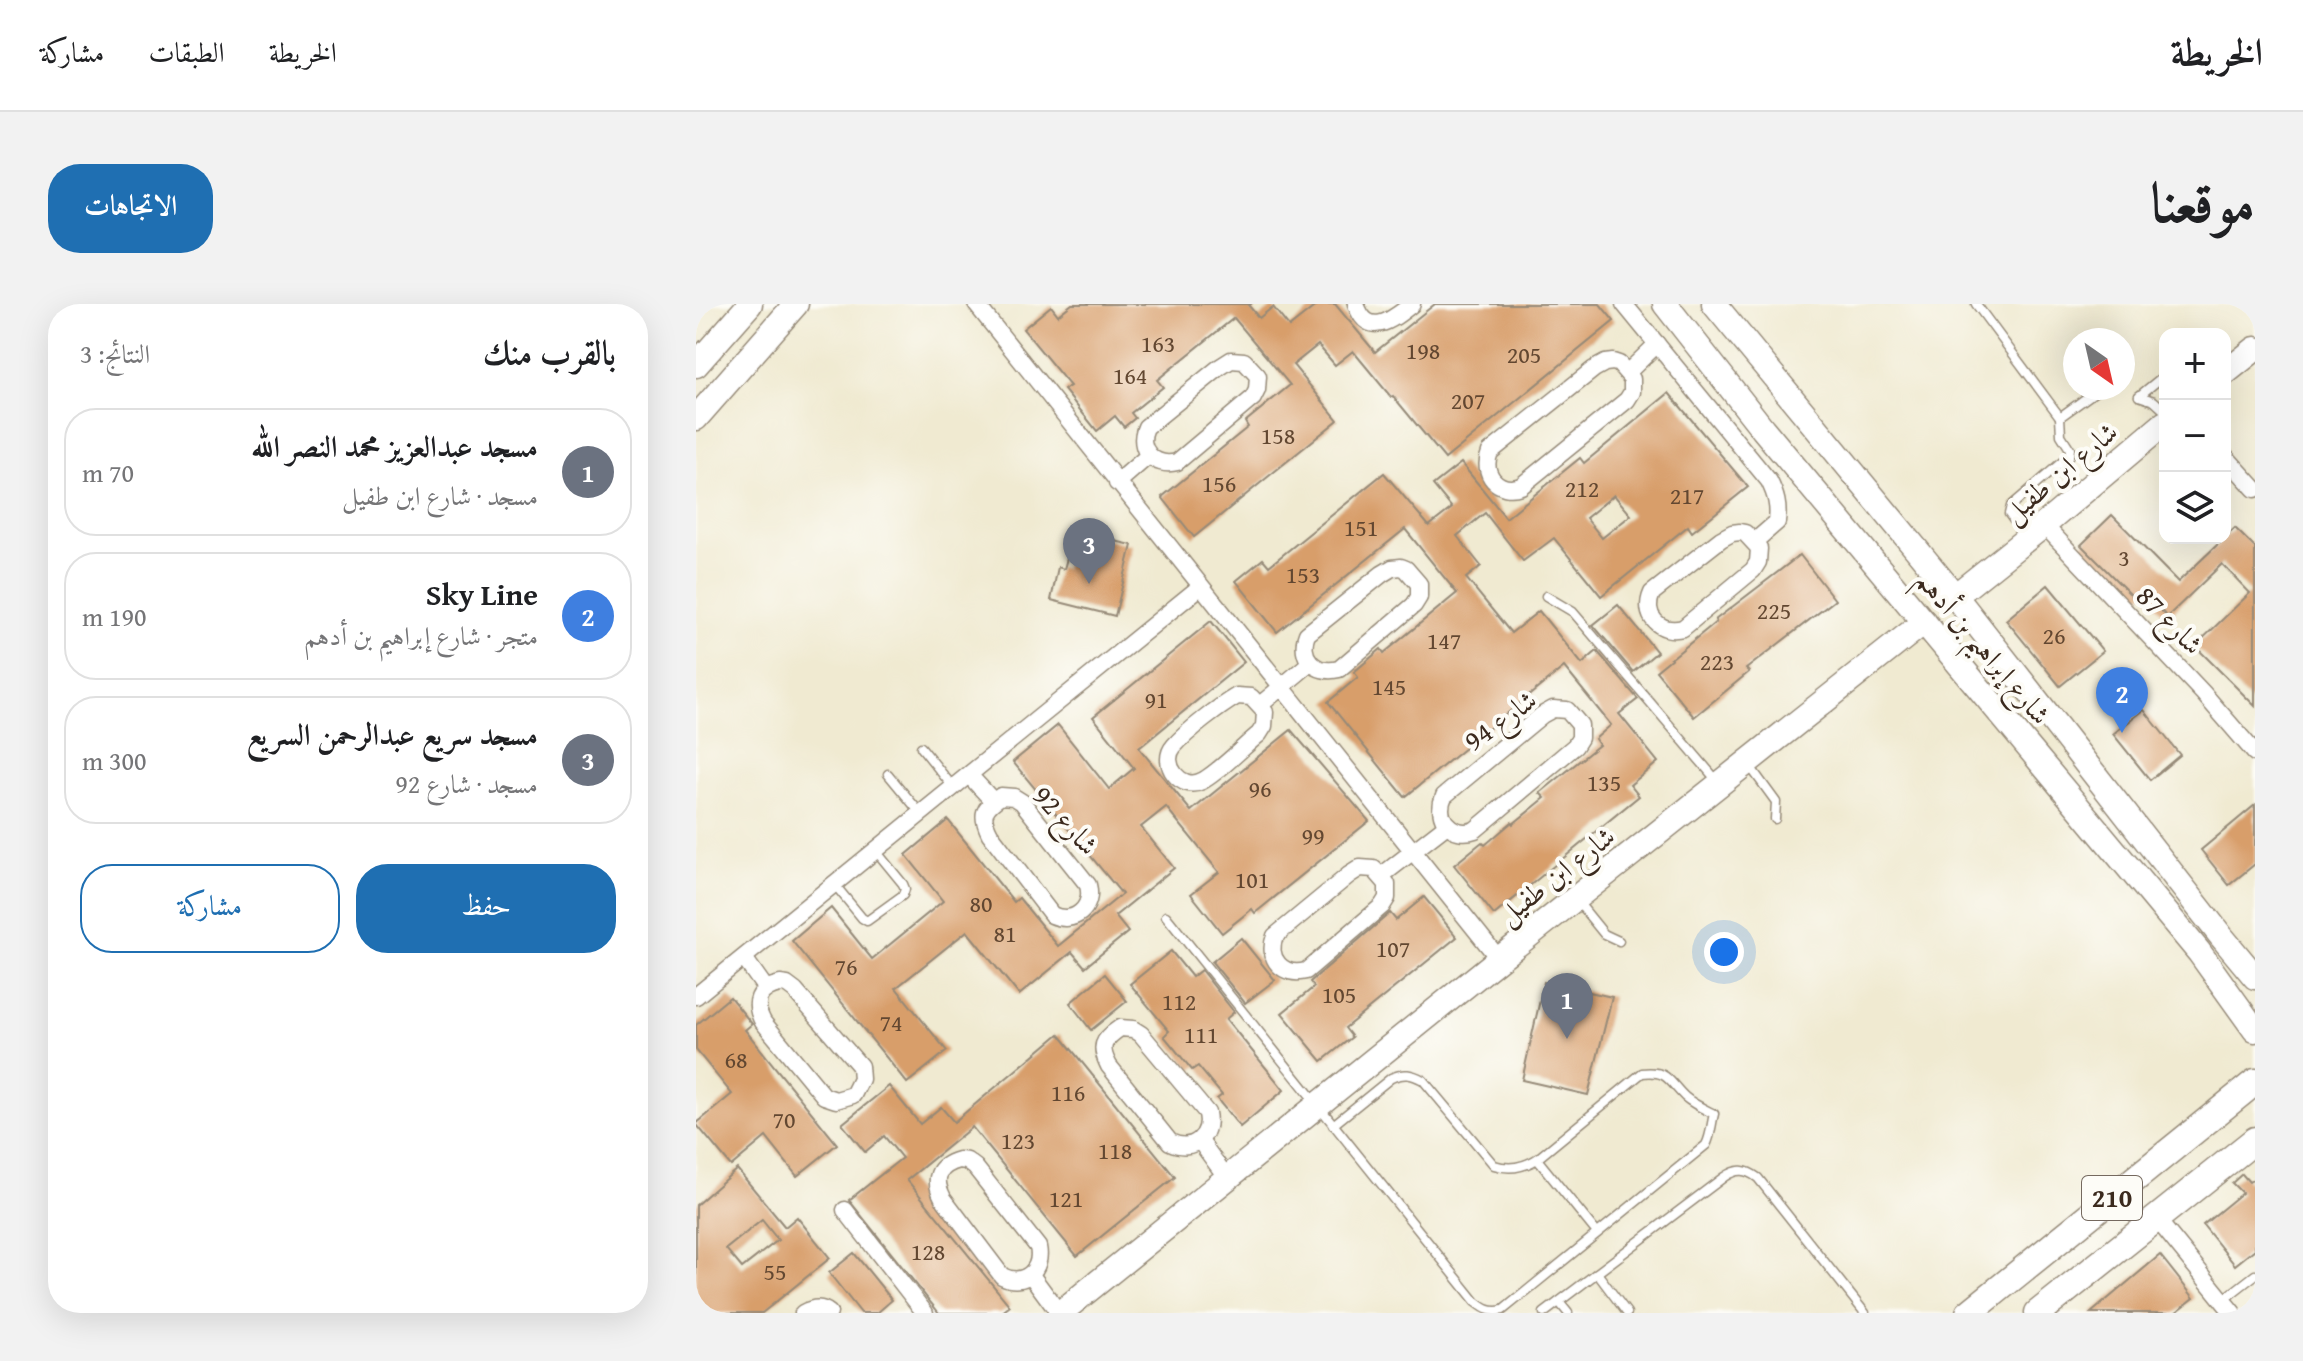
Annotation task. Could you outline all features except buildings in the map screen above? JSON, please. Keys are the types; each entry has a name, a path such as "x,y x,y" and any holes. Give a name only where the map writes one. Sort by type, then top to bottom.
{"main road":[{"name":"210","path":"1969,1313 2255,1082"},
{"name":"210","path":"2040,1312 2255,1140"},
{"path":"2147,1169 2159,1172 2169,1181 2174,1193 2165,1212"}],"street":[{"path":"696,365 750,304"},
{"path":"696,418 796,304"},
{"path":"999,304 980,310 1499,959"},
{"path":"1356,304 1362,317 1378,324 1390,322 1412,304"},
{"path":"1624,304 1769,481 1775,492 1777,522 1754,542"},
{"name":"شارع إبراهيم بن أدهم","path":"1665,304 1763,429 2199,952 2255,1030"},
{"name":"شارع إبراهيم بن أدهم","path":"1714,304 1955,596 2255,977"},
{"path":"1628,372 1657,344"},
{"path":"2231,368 2255,349"},
{"path":"1722,377 1741,389 1751,387 1761,373 1754,353"},
{"path":"1231,360 1244,361 1254,370 1259,382 1253,398 1177,462 1164,464 1148,456 1142,439 1146,427 1231,360"},
{"path":"1605,363 1619,364 1628,372 1633,384 1627,400 1521,486 1509,489 1493,481 1487,464 1490,452 1605,363"},
{"path":"1763,429 1765,413 1770,406 1786,401 1794,403"},
{"name":"شارع ابن طفيل","path":"1955,596 2159,428"},
{"path":"1117,483 1148,456"},
{"path":"2231,463 2255,489"},
{"name":"شارع 87","path":"2035,532 2203,693 2255,753"},
{"path":"1732,533 1745,533 1754,542 1760,554 1753,570 1683,628 1670,630 1654,622 1648,605 1652,593 1732,533"},
{"path":"1392,568 1406,569 1415,577 1420,589 1414,605 1339,669 1326,671 1310,663 1305,655 1307,634 1392,568"},
{"path":"696,996 1200,587"},
{"name":"شارع ابن طفيل","path":"1031,1275 1060,1313 1924,622"},
{"path":"1260,705 1310,663"},
{"path":"1237,696 1246,696 1260,705 1266,718 1259,734 1202,781 1190,783 1174,775 1169,760 1173,747 1226,703 1237,696"},
{"name":"شارع 94","path":"1553,709 1561,709 1576,718 1581,730 1575,746 1486,821 1469,832 1453,830 1447,825 1440,808 1444,796 1542,715 1553,709"},
{"name":"شارع 92","path":"969,775 993,801"},
{"name":"شارع 92","path":"1006,796 1022,802 1088,885 1090,897 1081,913 1064,919 1052,915 984,823 985,809 993,801 1006,796"},
{"path":"1381,876 1447,825"},
{"path":"1360,868 1374,869 1381,876 1387,884 1387,898 1382,906 1306,971 1294,973 1278,965 1272,948 1275,936 1360,868"},
{"path":"2176,924 2185,927 2195,924 2200,916 2198,907"},
{"path":"744,958 766,989"},
{"path":"780,984 795,991 860,1066 861,1079 853,1095 844,1099 829,1099 813,1084 757,1011 759,997 766,989 780,984"},
{"path":"1125,1028 1141,1034 1207,1113 1208,1125 1200,1141 1191,1146 1170,1142 1103,1055 1104,1041 1112,1033 1125,1028"},
{"path":"1200,1141 1227,1178"},
{"path":"959,1160 975,1167 1029,1235 1039,1253 1037,1268 1031,1275 1014,1281 1002,1276 937,1187 938,1173 946,1166 959,1160"},
{"path":"845,1210 925,1313"},
{"path":"2165,1212 2228,1307"},
{"path":"803,1313 811,1308 820,1308 829,1313"}],"lane":[{"path":"1976,304 2060,417 2061,435 2070,449 2069,456 2011,506 2009,514 2035,532"},
{"path":"2159,380 2139,396 2159,406"},
{"path":"2060,417 2083,400"},
{"path":"1546,596 1573,612 1720,784"},
{"path":"921,747 953,788"},
{"path":"1747,762 1776,802 1775,819"},
{"path":"888,774 921,814"},
{"path":"835,885 867,921 903,895 903,884 876,851"},
{"path":"1575,899 1604,934 1619,941"},
{"path":"1166,916 1333,1125 1476,1302 1487,1310 1503,1310 1706,1145 1714,1114 1687,1099 1665,1074 1642,1073 1537,1159 1518,1167 1504,1168 1494,1165 1423,1080 1413,1074 1400,1074 1333,1125"},
{"path":"1342,1086 1358,1105"},
{"path":"1537,1159 1597,1233"},
{"path":"1544,1313 1724,1177 1742,1170 1758,1178 1865,1313"},
{"path":"1597,1273 1627,1313"},
{"path":"2228,1307 2255,1275"},
{"path":"1559,1302 1568,1313"}],"place":[{"name":"مسجد سريع عبدالرحمن السريع","path":"1089,584"},
{"name":"Sky Line","path":"2122,733"},
{"name":"مسجد عبدالعزيز محمد النصر الله","path":"1567,1039"}]}
